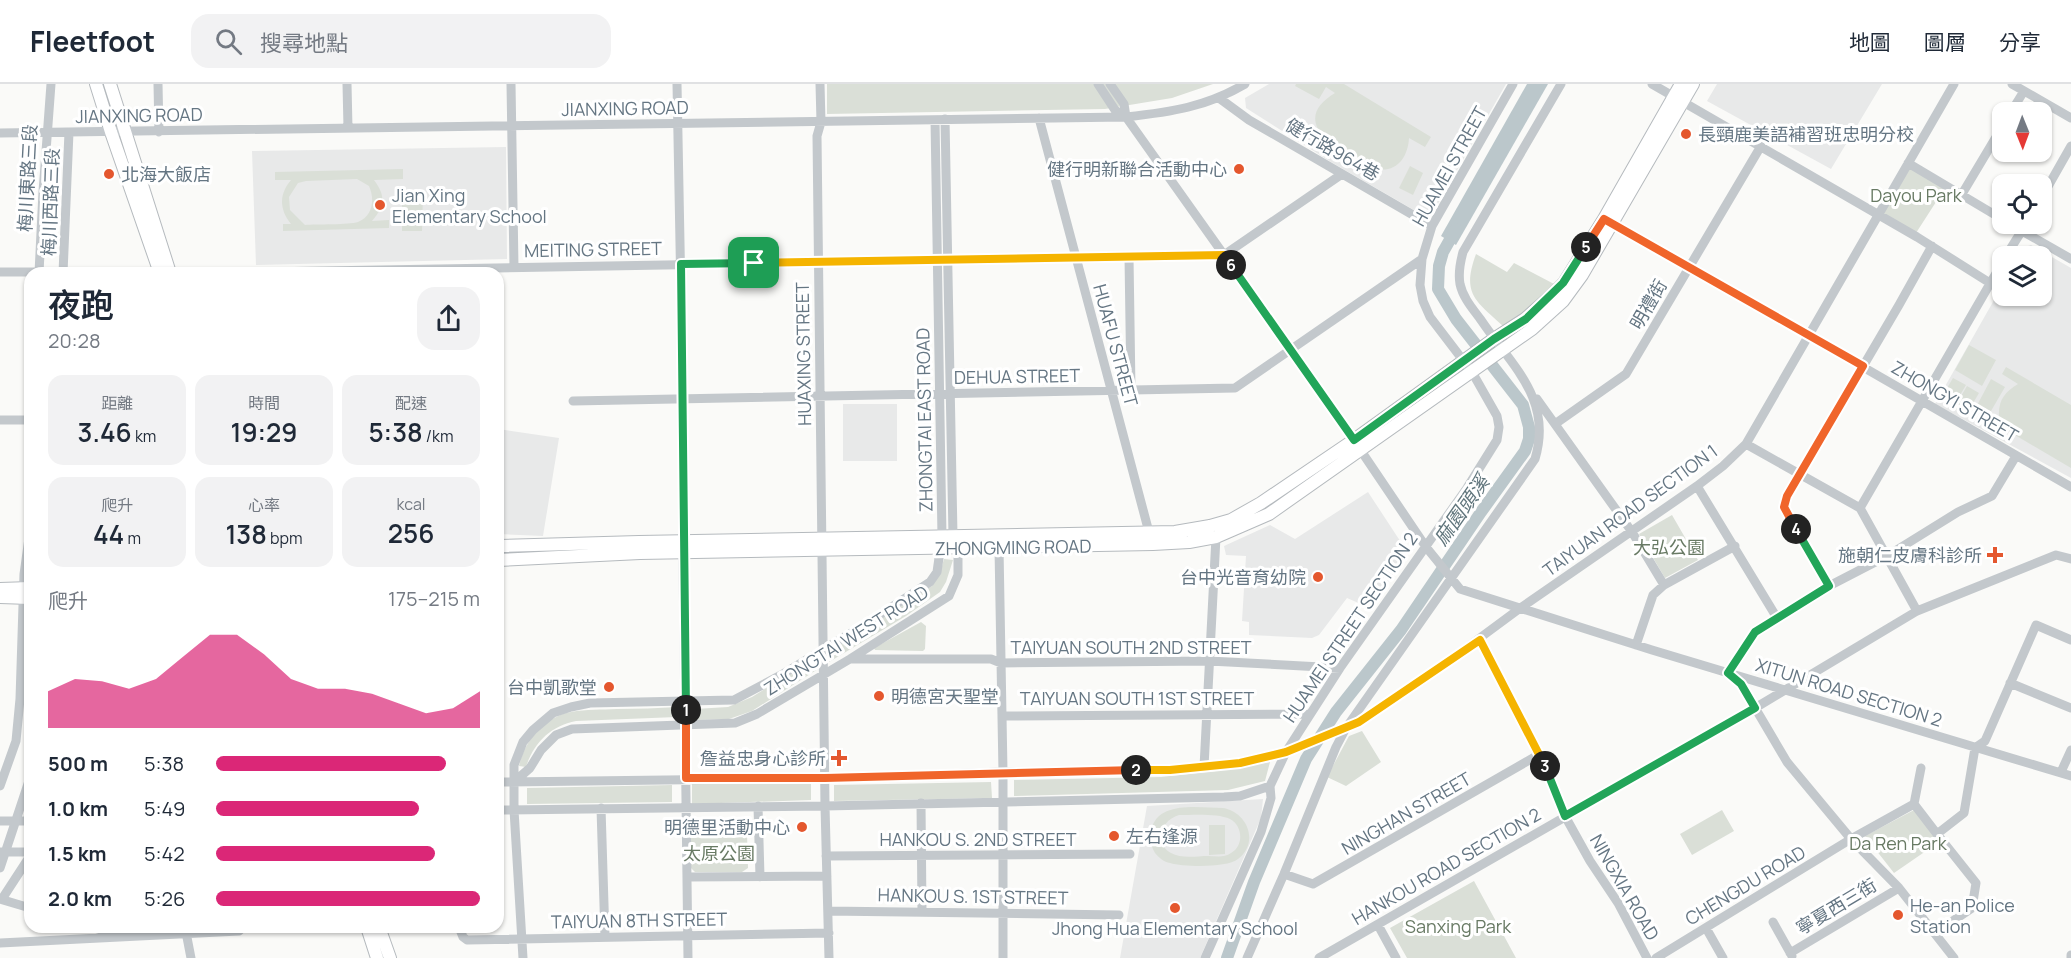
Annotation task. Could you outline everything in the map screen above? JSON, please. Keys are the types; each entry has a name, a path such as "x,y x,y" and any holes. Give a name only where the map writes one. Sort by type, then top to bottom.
{"main road":[{"path":"96,84 158,267"},
{"path":"110,84 168,267"},
{"path":"1678,99 1681,84"},
{"path":"1501,351 1532,329 1563,302 1582,275 1608,221 1678,99 1693,84"},
{"path":"1493,340 1526,319 1557,290 1608,221"},
{"name":"ZHONGMING ROAD","path":"504,546 684,547 1151,538 1189,542 1216,537 1269,514 1493,340"},
{"name":"ZHONGMING ROAD","path":"948,542 999,548 1151,538 1231,520 1357,445 1501,351"},
{"name":"ZHONGMING ROAD","path":"504,560 684,547"},
{"path":"0,589 24,593"},
{"path":"0,597 24,593"},
{"path":"369,933 376,958"},
{"path":"381,933 390,958"}],"street":[{"name":"梅川東路三段","path":"39,267 46,132 51,84"},
{"path":"158,84 159,132"},
{"path":"347,84 348,128"},
{"path":"511,84 514,267"},
{"path":"677,84 683,399 688,958"},
{"name":"HUAXING STREET","path":"820,84 821,122 817,136 818,262 829,958"},
{"path":"1098,84 1115,110 1126,117 1451,580"},
{"path":"1110,84 1124,104 1126,117"},
{"name":"JIANXING ROAD","path":"0,133 1126,117 1181,110 1219,98 1245,84"},
{"name":"HUAMEI STREET","path":"1466,360 1430,317 1423,301 1420,285 1422,260 1432,226 1513,84"},
{"path":"1561,84 1463,252 1459,269 1460,283 1464,294 1493,340 1632,532 1664,585"},
{"path":"1652,84 1878,214 1990,283"},
{"name":"TAIYUAN ROAD SECTION 1","path":"1286,752 1342,730 1414,686 1480,640 1519,609 1697,486 1746,444 1953,84"},
{"path":"2012,84 2071,118"},
{"path":"2017,102 2024,91"},
{"name":"健行路964巷","path":"1219,98 1250,120 1432,226"},
{"name":"HUAFU STREET","path":"1039,118 1151,538"},
{"name":"ZHONGTAI EAST ROAD","path":"940,120 945,394"},
{"name":"梅川西路三段","path":"63,267 69,132"},
{"path":"1962,194 1992,144"},
{"name":"明禮街","path":"1555,424 1626,374 1761,146"},
{"path":"2052,179 2071,146"},
{"path":"1908,163 1992,213"},
{"path":"1224,255 1342,174"},
{"name":"ZHONGYI STREET","path":"1608,221 2071,487"},
{"path":"2034,234 2071,259"},
{"path":"1829,586 1784,507 1787,496 1932,246"},
{"name":"MEITING STREET","path":"504,267 1224,255"},
{"path":"1129,257 1131,390"},
{"name":"DEHUA STREET","path":"573,401 1235,388 1422,260"},
{"name":"MEITING STREET","path":"0,272 24,273"},
{"path":"1860,508 1992,280"},
{"name":"HUAMEI STREET SECTION 2","path":"1205,958 1261,832 1271,798 1270,786 1286,752 1340,668 1428,550 1497,440 1499,427 1497,416 1475,370 1466,360"},
{"name":"ZHONGTAI WEST ROAD","path":"514,782 530,768 541,750 556,735 572,729 735,723 757,714 850,659 949,596 958,575 948,542 945,394"},
{"path":"1247,958 1284,874 1342,730 1535,459 1539,447 1540,423 1533,394"},
{"path":"0,420 24,420"},
{"path":"1746,444 1860,508 1917,611"},
{"path":"1954,958 1899,888 1851,839 1787,762 1741,684 1728,673 1755,632 1829,586 1887,556 1958,512 1992,496 2016,456"},
{"path":"1697,486 1777,618"},
{"path":"1204,767 1216,537"},
{"path":"523,958 514,810 514,765 523,742 533,730 553,713 590,703 734,700 864,626 930,582 937,572 948,542"},
{"path":"1636,645 1653,595 1664,585 1734,546"},
{"path":"999,548 1003,772 1003,958"},
{"path":"2069,558 2071,548"},
{"name":"HANKOU ROAD SECTION 2","path":"1319,958 1755,708 1917,611 2037,561 2056,555 2069,558"},
{"name":"XITUN ROAD SECTION 2","path":"1451,580 1463,591 1519,609 2071,776"},
{"path":"1937,834 1964,813 1975,748 1985,741 2036,626 2071,640"},
{"path":"0,786 16,741 24,638"},
{"name":"NINGXIA ROAD","path":"1480,640 1540,754 1565,816 1590,861 1618,903 1647,958"},
{"name":"TAIYUAN SOUTH 2ND STREET","path":"850,659 991,659 1001,663 1209,661 1340,668"},
{"path":"2010,683 2071,708"},
{"name":"TAIYUAN SOUTH 1ST STREET","path":"1002,716 1309,714"},
{"path":"2061,772 2071,750"},
{"path":"504,782 1170,770 1240,763 1286,752"},
{"name":"NINGHAN STREET","path":"1284,874 1313,884 1540,754"},
{"path":"1921,768 1914,804 1976,884 1972,908 1935,933"},
{"path":"504,810 1224,797 1240,796 1270,786"},
{"path":"0,868 3,852 24,795"},
{"path":"921,803 922,912"},
{"name":"CHENGDU ROAD","path":"1656,958 1851,839 1914,804"},
{"path":"758,806 760,877"},
{"path":"601,808 605,938"},
{"path":"0,821 24,821"},
{"path":"3,852 24,852"},
{"name":"HANKOU S. 2ND STREET","path":"826,856 1130,854"},
{"path":"24,865 1,899 24,906"},
{"path":"687,878 826,876"},
{"name":"寧夏西三街","path":"1792,955 1899,888"},
{"name":"HANKOU S. 1ST STREET","path":"828,911 1119,915"},
{"path":"1773,922 1792,955"},
{"path":"1378,925 1396,958"},
{"path":"1706,928 1723,958"},
{"path":"112,933 122,936"},
{"path":"0,943 154,933"},
{"path":"186,933 190,958"},
{"name":"TAIYUAN 8TH STREET","path":"461,933 467,940 828,933"}],"shaded area":[{"path":"1269,84 1506,84 1431,216 1426,217 1331,162 1246,108 1245,98"},
{"path":"1527,84 1548,84 1456,245 1441,236"},
{"path":"1717,84 1882,84 1831,169 1707,101"},
{"name":"Jian Xing Elementary School","path":"506,147 507,259 256,265 252,151"},
{"path":"2052,257 2071,268 2071,478 1935,404 1992,304 1992,306 2052,306"},
{"path":"843,404 897,404 897,461 843,461"},
{"path":"504,430 559,438 543,536 504,534"},
{"name":"台中光音育幼院","path":"1368,492 1408,553 1370,608 1347,598 1319,635 1312,638 1249,635 1249,622 1242,621 1246,556 1226,555 1224,546 1270,525 1295,539"},
{"name":"Jhong Hua Elementary School","path":"1263,799 1261,818 1200,958 1120,958 1147,806"}],"green space":[{"path":"827,84 1213,84 1172,98 1105,109 827,114"},
{"path":"1296,84 1344,84 1431,137 1425,147 1409,138 1404,157 1400,162 1390,169 1376,169 1326,140 1320,133 1315,120 1318,108 1335,93 1326,87 1319,99 1295,86"},
{"path":"1410,166 1423,173 1413,195 1399,188"},
{"name":"Dayou Park","path":"1910,167 1945,188 1916,233 1881,214"},
{"path":"403,169 403,179 374,180 381,191 382,206 372,221 389,220 389,228 283,231 283,224 291,224 284,213 282,202 284,191 291,180 275,180 275,172","holes":["357,179 369,186 372,196 370,211 358,222 305,225 290,210 289,197 298,183"]},
{"path":"402,191 423,191 422,231 402,231"},
{"path":"1476,254 1507,272 1514,263 1556,285 1551,292 1505,328 1479,304 1474,296 1470,279"},
{"path":"1969,345 1996,360 1982,386 1955,370"},
{"path":"2006,367 2071,405 2071,468 1974,411 1991,379 2005,387 1991,411 1987,410 1999,417 2003,397 2018,384 2002,374"},
{"path":"1953,378 1966,385 1953,407 1940,400"},
{"path":"1967,386 1979,393 1966,415 1954,408"},
{"name":"大弘公園","path":"1672,515 1698,560 1665,578 1639,534"},
{"path":"944,559 953,560 940,592 906,616 829,662 829,651 932,586 940,573"},
{"path":"921,622 926,626 923,651 875,650 874,648"},
{"path":"810,661 818,669 752,711 729,719 695,720 695,709 728,707 752,697"},
{"path":"678,707 677,717 567,723 551,731 539,743 526,767 519,766 526,747 537,731 544,724 561,715 588,710"},
{"path":"1362,731 1381,762 1346,786 1327,777 1349,736"},
{"path":"1270,762 1265,781 1228,790 1014,796 1014,780 1161,777"},
{"path":"811,781 811,800 692,804 692,783"},
{"path":"991,782 992,798 834,801 834,785"},
{"path":"672,785 672,802 527,804 527,788"},
{"path":"1180,808 1223,808 1239,815 1248,829 1248,844 1245,852 1238,859 1225,864 1185,865 1166,862 1155,853 1150,834 1155,821 1161,814","holes":["1179,815 1212,815 1230,819 1239,831 1238,846 1231,853 1223,856 1184,857 1171,853 1162,844 1162,832 1168,822"]},
{"path":"1722,810 1734,831 1692,855 1680,834"},
{"name":"Da Ren Park","path":"1914,810 1939,842 1894,873 1865,836"},
{"path":"1209,825 1225,825 1225,854 1209,855"},
{"name":"太原公園","path":"747,833 748,868 742,872 695,872 690,867 689,834"},
{"name":"Sanxing Park","path":"1474,881 1516,958 1407,958 1390,928"}],"waterway":[{"name":"麻園頭溪","path":"1227,958 1254,882 1306,759 1336,712 1401,630 1525,451 1529,439 1529,427 1523,405 1456,319 1438,289 1439,266 1443,252 1456,229"}],"place":[{"name":"長頸鹿美語補習班忠明分校","path":"1686,134"},
{"name":"健行明新聯合活動中心","path":"1239,169"},
{"name":"北海大飯店","path":"109,174"},
{"name":"Jian Xing Elementary School","path":"380,205"},
{"name":"施朝仁皮膚科診所","path":"1995,555"},
{"name":"台中光音育幼院","path":"1318,577"},
{"name":"台中凱歌堂","path":"609,687"},
{"name":"明德宮天聖堂","path":"879,696"},
{"name":"詹益忠身心診所","path":"839,758"},
{"name":"明德里活動中心","path":"802,827"},
{"name":"左右逢源","path":"1114,836"},
{"name":"Jhong Hua Elementary School","path":"1175,908"},
{"name":"He-an Police Station","path":"1898,915"}],"route":[{"path":"1604,219 1863,366 1787,496 1784,507 1829,586 1755,632 1728,673 1741,684 1755,708 1565,816 1540,754 1480,640 1359,722 1286,752 1240,763 1170,770 1003,772 825,778 686,778 681,264 754,263 1224,255 1354,440 1494,339 1526,319 1563,283 1604,219"}]}
